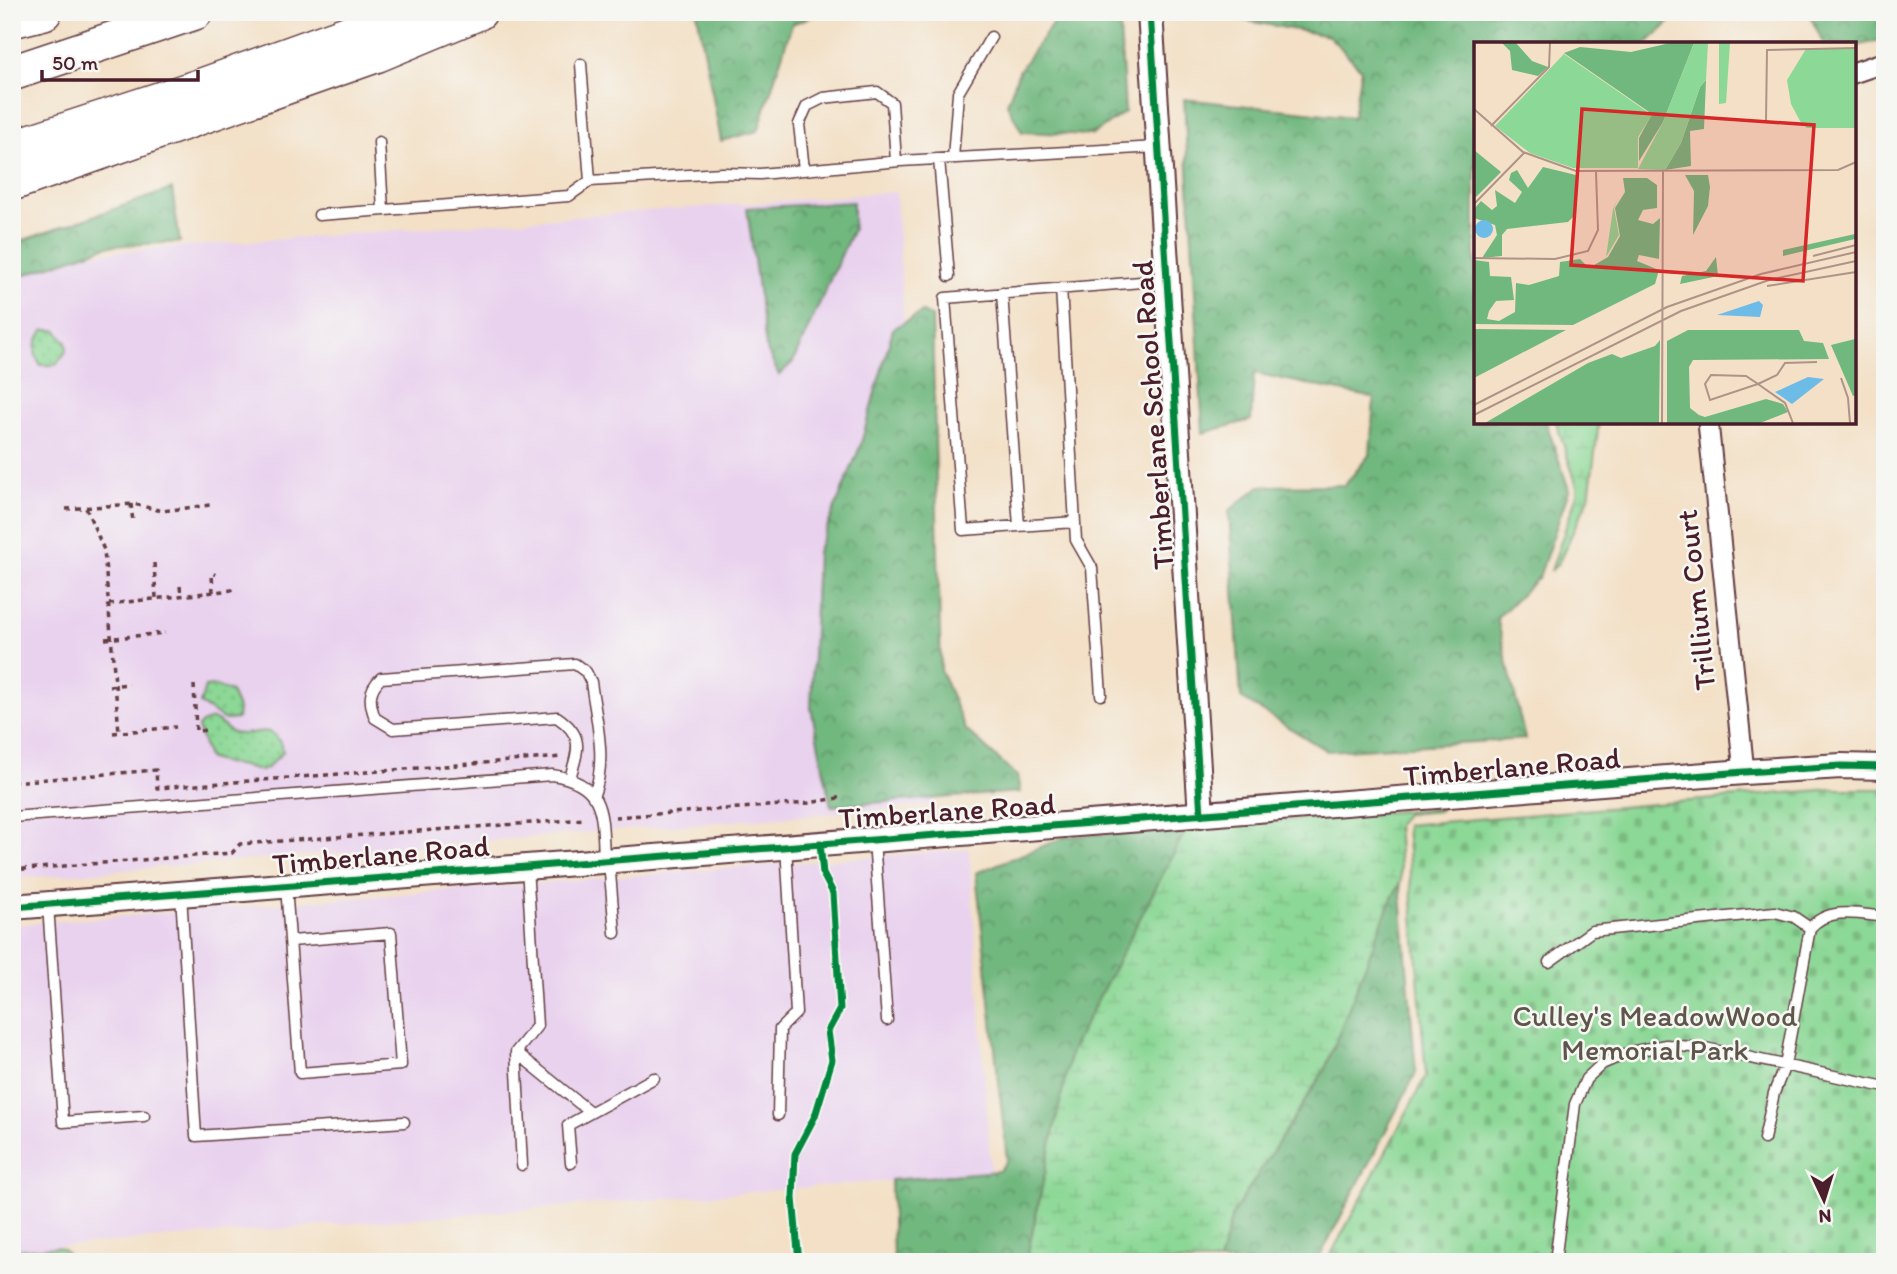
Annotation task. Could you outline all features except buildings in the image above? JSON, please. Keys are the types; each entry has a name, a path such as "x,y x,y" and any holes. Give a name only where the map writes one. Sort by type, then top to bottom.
{"highway":[{"path":"12,20 44,12"},
{"path":"12,73 195,12"},
{"path":"12,148 239,73 407,12"},
{"path":"12,183 378,54 479,12"}],"street":[{"name":"Timberlane School Road","path":"1150,12 1201,815"},
{"path":"1855,72 1885,62"},
{"name":"Trillium Court","path":"1708,424 1744,772"},
{"name":"Timberlane Road","path":"12,907 1744,772 1841,766 1885,767"}],"lane":[{"path":"953,158 958,93 990,37"},
{"path":"581,64 590,181"},
{"path":"804,170 799,124 807,106 823,98 877,92 892,103 896,161"},
{"path":"379,142 383,210"},
{"path":"319,215 569,196 590,181 1158,147"},
{"path":"939,159 949,276"},
{"path":"1075,522 963,530 945,298 1167,279"},
{"path":"1060,288 1076,540 1091,568 1101,695"},
{"path":"1002,293 1019,526"},
{"path":"570,778 578,752 577,737 570,726 557,718 393,729 375,718 370,693 373,685 380,678 575,664 586,672 591,682 601,764 593,797"},
{"path":"12,817 552,775 570,778 588,787 599,807 615,933"},
{"path":"874,840 887,1020"},
{"path":"778,1115 780,1029 796,1013 786,846"},
{"path":"522,1165 516,1052 537,1026 526,867"},
{"path":"286,886 300,1073 401,1065 391,933 291,941"},
{"path":"181,894 196,1136 404,1122"},
{"path":"48,905 63,1122 144,1116"},
{"path":"1549,962 1592,931 1775,912 1794,916 1810,928"},
{"path":"1763,1139 1774,1093 1785,1065 1810,928 1817,919 1831,913 1885,916"},
{"path":"1555,1262 1575,1104 1586,1079 1602,1063 1630,1052 1666,1045 1705,1048 1885,1087"},
{"path":"516,1052 590,1112"},
{"path":"571,1163 568,1125 654,1078"}],"path":[{"path":"66,509 131,504 162,511 211,505"},
{"path":"131,504 133,523"},
{"path":"86,508 104,550 119,732"},
{"path":"154,563 156,598"},
{"path":"213,592 212,574 216,574"},
{"path":"180,586 181,596"},
{"path":"108,604 232,590 233,596"},
{"path":"105,639 165,633"},
{"path":"109,686 129,684"},
{"path":"194,685 196,731 209,730"},
{"path":"113,733 176,727"},
{"path":"12,782 156,770 157,788 558,757 576,759"},
{"path":"600,776 614,799 617,817"},
{"path":"12,870 232,853 240,844 809,803 844,797"}],"shaded area":[{"path":"896,192 933,805 12,879 12,280 84,254"},
{"path":"969,849 991,1173 12,1250 12,925"}],"green space":[{"path":"697,12 823,12 792,24 758,131 721,141"},
{"path":"1061,12 1119,12 1125,112 1092,135 1022,132 1007,104 1019,71"},
{"path":"1200,12 1691,12 1671,21 1648,42 1474,42 1474,424 1547,424 1569,490 1539,577 1497,618 1525,739 1327,751 1241,698 1229,511 1260,486 1345,485 1370,454 1374,398 1254,373 1251,420 1203,433 1184,99 1353,117 1361,69 1329,36"},
{"path":"1808,12 1885,12 1885,39 1855,46 1855,42 1823,42"},
{"path":"172,189 180,242 108,246 12,279 12,244"},
{"path":"853,202 853,229 793,362 779,375 766,348 747,208"},
{"path":"923,312 932,317 941,671 965,729 1017,776 1020,792 831,806 811,708 817,552 860,447 893,329"},
{"path":"44,330 56,330 66,342 67,350 56,365 41,365 36,356 37,342"},
{"path":"1557,424 1599,424 1589,497 1559,562 1551,571 1577,494 1577,486"},
{"path":"215,686 231,692 238,709 237,719 225,720 200,704 205,687"},
{"path":"212,719 238,734 268,732 279,741 283,752 261,771 208,758 198,727"},
{"name":"Culley's MeadowWood Memorial Park","path":"1833,789 1885,789 1885,1262 1327,1262 1426,1076 1406,825"},
{"path":"1441,808 1439,811 1405,814 1397,825 1401,881 1390,902 1325,1069 1232,1215 1219,1262 1026,1262 1071,1051 1187,828"},
{"path":"1187,828 1071,1051 1026,1262 893,1262 891,1180 999,1171 1007,1160 976,873 1065,837"},
{"path":"1400,883 1416,1073 1317,1262 1219,1262 1232,1215 1325,1069 1390,902"},
{"path":"57,1247 64,1250 75,1262 12,1262 12,1250"}],"cycle path":[{"path":"1150,12 1201,815"},
{"path":"12,907 1744,772 1841,766 1885,767"},
{"path":"799,1262 793,1198 795,1154 815,1116 832,1060 828,1031 840,1009 833,893 823,874 820,843"}]}
